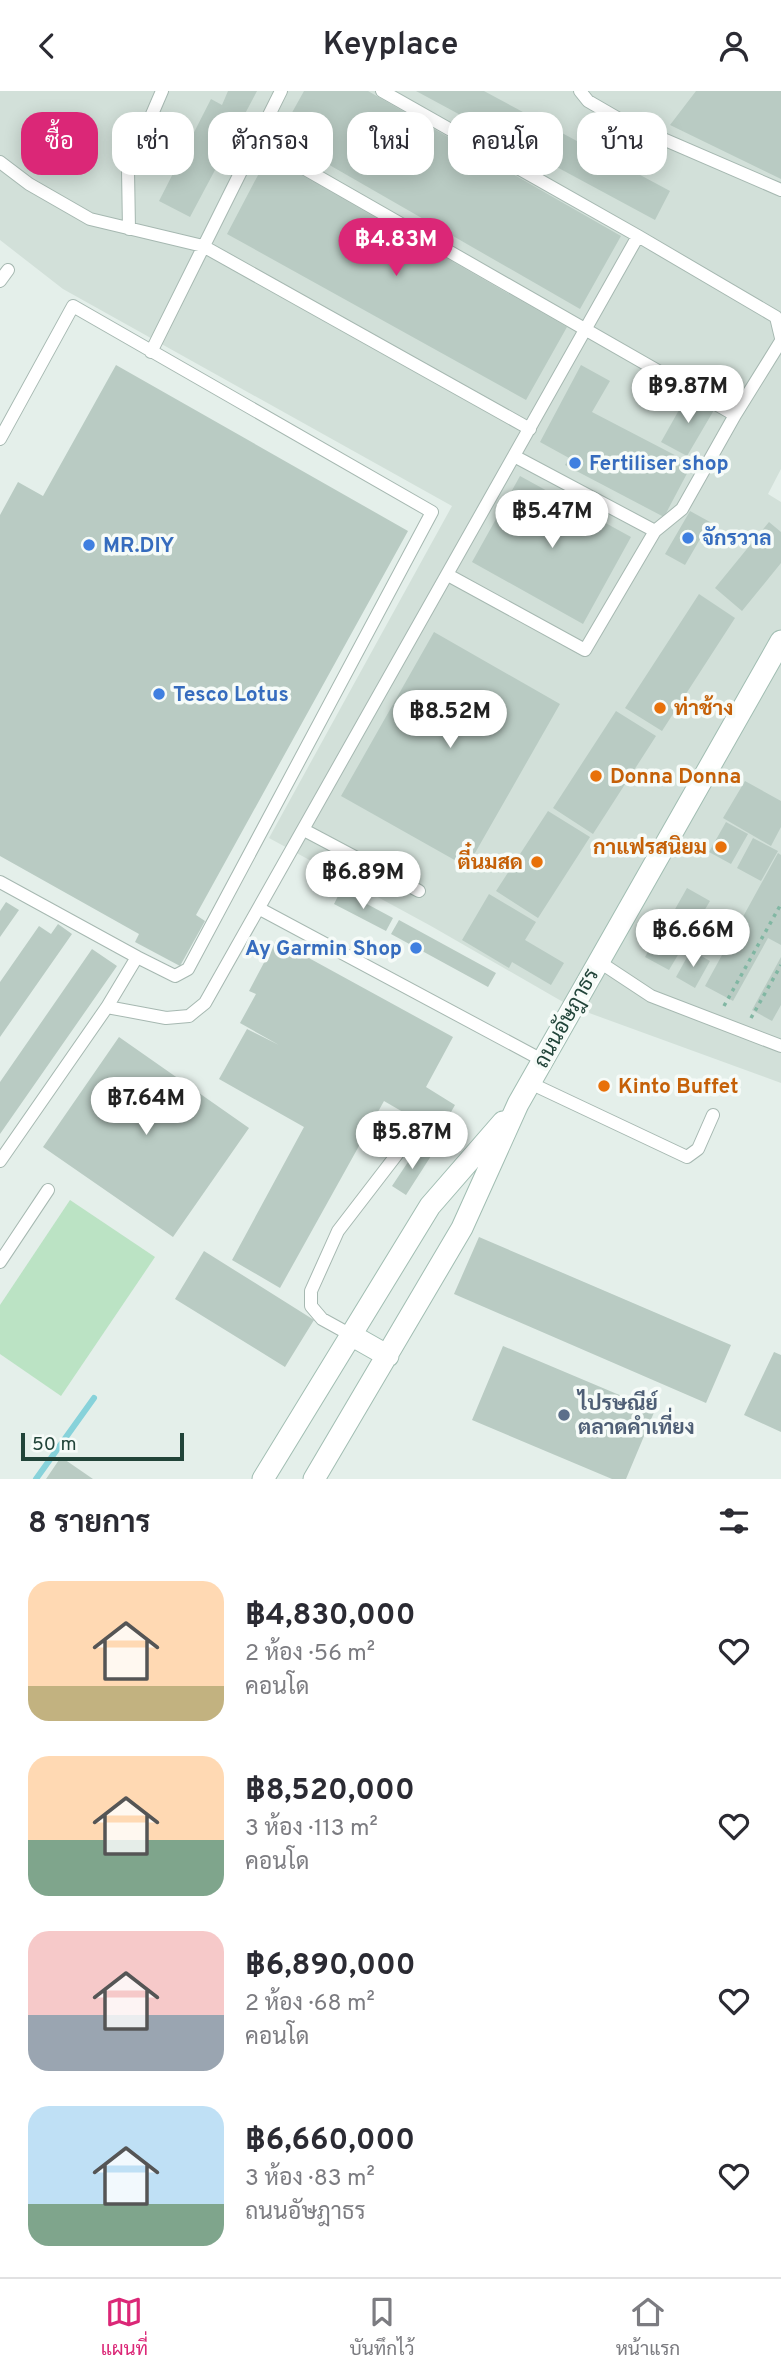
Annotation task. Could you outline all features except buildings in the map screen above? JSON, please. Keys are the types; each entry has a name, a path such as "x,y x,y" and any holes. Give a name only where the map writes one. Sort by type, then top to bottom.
{"street":[{"name":"ถนนอัษฎาธร","path":"314,1479 462,1228 518,1104 781,641"},
{"name":"ถนนอัษฎาธร","path":"263,1479 430,1206 518,1104"},
{"path":"351,1335 388,1356"}],"lane":[{"path":"129,229 128,170 162,91"},
{"path":"270,112 281,91"},
{"path":"382,91 776,317 781,340 682,509 655,531 585,650 448,575"},
{"path":"580,91 588,101 626,123 781,190"},
{"path":"0,162 29,184 90,219 203,247 530,429"},
{"path":"151,352 239,175"},
{"path":"316,175 735,415"},
{"path":"107,1007 166,1018 189,1016 205,1003 638,236"},
{"path":"0,281 8,269"},
{"path":"0,439 74,306 432,512 188,969 175,976 0,882"},
{"path":"514,456 655,531"},
{"path":"304,830 419,891"},
{"path":"260,909 542,1060"},
{"path":"0,1161 107,1007 137,957"},
{"path":"598,961 651,996 781,1046"},
{"path":"530,1083 687,1157 698,1149 713,1115"},
{"path":"351,1335 322,1319 311,1306 311,1291 338,1231 411,1136"},
{"path":"0,1262 48,1190"}],"path":[{"path":"716,1021 781,904"},
{"path":"743,1031 781,965"}],"shaded area":[{"path":"0,91 781,91 781,469 768,494 781,502 781,1083 570,1006 431,926 269,838 452,506 63,289 0,240"}],"green space":[{"path":"70,1200 155,1257 61,1396 0,1354 0,1305"}],"waterway":[{"path":"36,1479 94,1398"}],"place":[{"name":"Fertiliser shop","path":"575,463"},
{"name":"จักรวาล","path":"688,538"},
{"name":"MR.DIY","path":"89,545"},
{"name":"Tesco Lotus","path":"159,694"},
{"name":"ท่าช้าง","path":"660,708"},
{"name":"Donna Donna","path":"596,776"},
{"name":"กาแฟรสนิยม","path":"721,847"},
{"name":"ตี๋นมสด","path":"537,862"},
{"name":"Ay Garmin Shop","path":"416,948"},
{"name":"Kinto Buffet","path":"604,1086"},
{"name":"ไปรษณีย์ ตลาดคำเที่ยง","path":"564,1415"}]}
